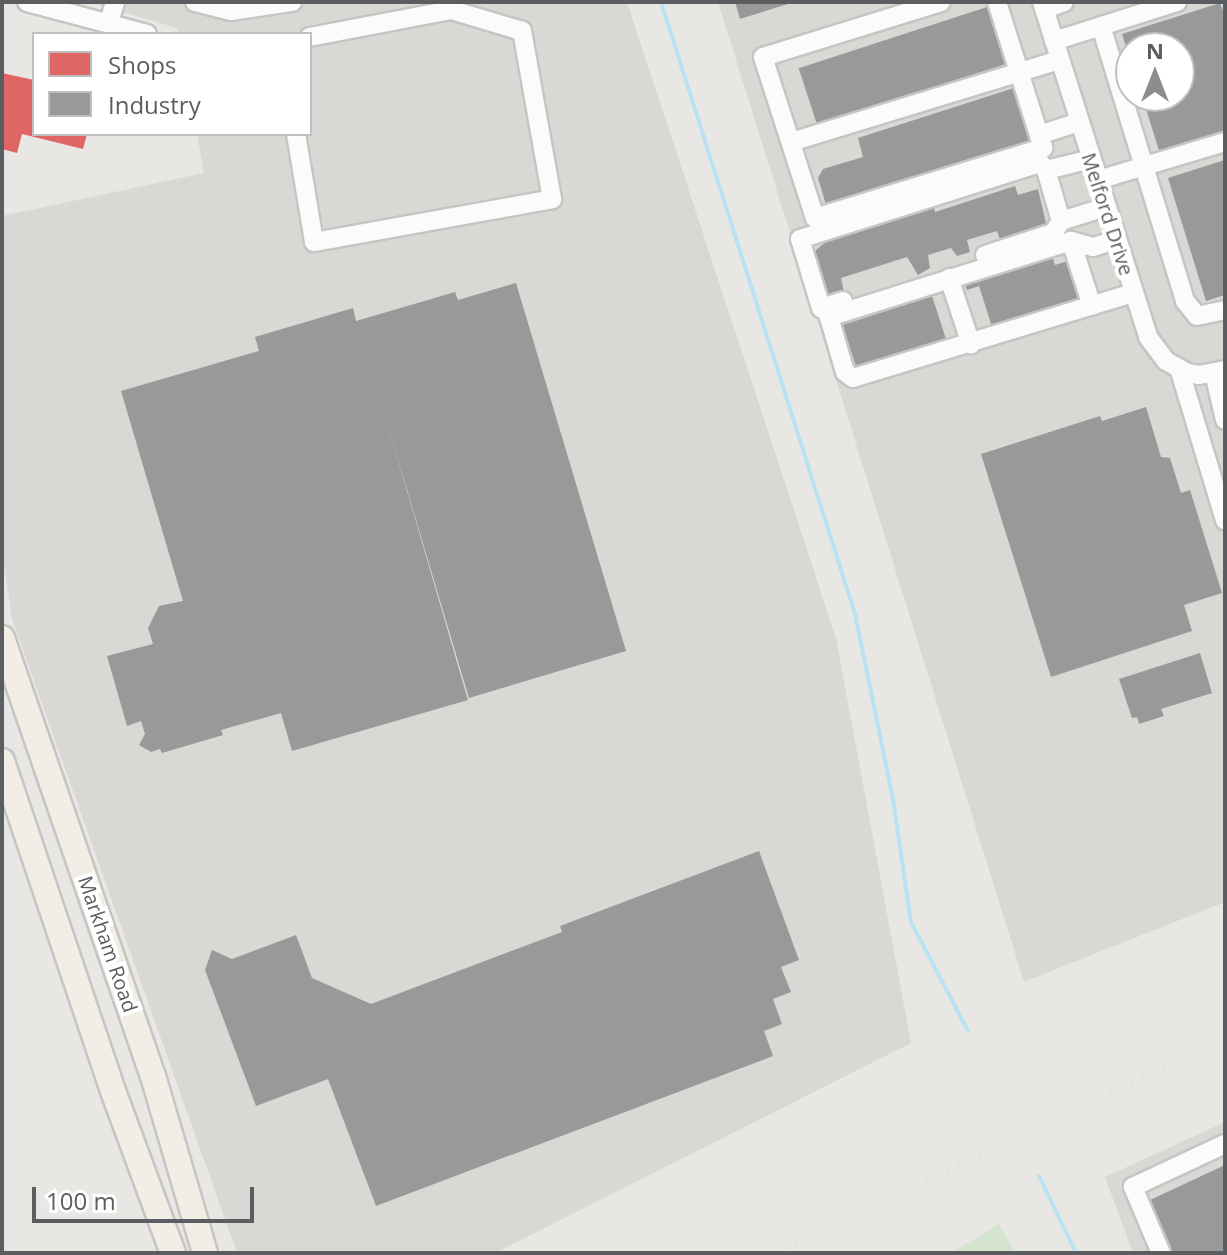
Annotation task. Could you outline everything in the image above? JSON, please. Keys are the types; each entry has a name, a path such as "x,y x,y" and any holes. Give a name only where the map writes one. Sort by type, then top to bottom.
{"main road":[{"name":"Markham Road","path":"2,638 153,1076 205,1253"},
{"name":"Markham Road","path":"2,761 113,1091 173,1253"}],"street":[{"path":"27,2 141,32"},
{"path":"109,22 115,2"},
{"path":"195,2 231,11 292,2"},
{"path":"941,2 763,57 815,218 1043,148 997,2"},
{"path":"1043,5 1064,2"},
{"path":"1054,41 1177,2"},
{"name":"Melford Drive","path":"1043,5 1148,337 1166,361 1179,368"},
{"path":"296,136 314,242 552,199 522,31 451,10 312,37"},
{"path":"1101,26 1190,311 1207,316 1225,310"},
{"path":"791,142 1060,60"},
{"path":"1039,135 1079,122"},
{"path":"1098,180 1225,142"},
{"path":"1046,170 1091,159"},
{"path":"1061,221 1046,170 1040,163 800,239 821,308 1053,233 1061,221 1106,207"},
{"path":"1116,240 1093,247 1071,241 829,317 845,372 853,378 1133,293"},
{"path":"1071,241 1092,306"},
{"path":"949,278 971,344"},
{"path":"1179,368 1199,375 1220,372 1225,420"},
{"path":"1179,368 1225,520"},
{"path":"1161,1253 1133,1187 1225,1144"}],"shaded area":[{"path":"88,2 627,2 836,638 911,1043 495,1253 237,1253 12,619 2,552 2,216 204,173 197,136 312,136 312,32 178,32 177,28"},
{"path":"718,2 1225,2 1225,902 1024,982"},
{"path":"1225,1122 1225,1253 1133,1253 1105,1177"}],"green space":[{"path":"999,1224 1015,1253 951,1253"}],"building: Shops":[{"path":"2,73 32,80 32,136 86,136 83,149 22,134 17,153 2,149"}],"building: Industry":[{"path":"735,2 791,2 791,3 740,19"},
{"path":"1220,3 1225,16 1225,136 1161,157 1147,112 1195,112 1195,32 1128,32"},
{"path":"987,7 1006,64 817,125 799,68"},
{"path":"1014,88 1032,147 836,209 826,205 818,178 823,169 863,157 858,138"},
{"path":"1225,160 1225,295 1206,301 1168,178"},
{"path":"1015,186 1018,195 1038,189 1047,227 1001,242 997,231 967,240 970,252 957,256 951,248 928,255 930,268 918,275 907,257 841,278 845,297 824,294 811,254 828,240 934,207 935,212"},
{"path":"1051,252 1055,265 1068,261 1081,302 993,330 979,286 967,290 963,280"},
{"path":"516,283 626,651 469,698 386,419 468,700 292,751 281,713 221,730 223,735 162,753 160,749 151,752 139,745 145,734 141,721 127,726 107,656 153,644 148,628 159,606 183,601 121,391 259,351 255,337 353,308 356,321 455,292 458,300"},
{"path":"932,296 948,345 858,374 843,325"},
{"path":"1146,407 1161,457 1170,458 1181,493 1190,490 1222,593 1184,605 1192,631 1051,677 981,454 1100,416 1102,421"},
{"path":"1200,653 1212,693 1161,709 1164,716 1139,724 1137,717 1132,718 1119,679"},
{"path":"759,851 799,960 781,967 791,992 773,999 782,1024 764,1031 773,1056 376,1206 328,1079 256,1106 205,970 212,950 232,959 296,935 312,978 371,1004 562,932 560,926"},
{"path":"1225,1165 1225,1253 1175,1253 1168,1248 1150,1200"}],"waterway":[{"path":"661,2 855,614 893,799 911,922 968,1031"},
{"path":"1039,1176 1076,1253"}],"railway":[{"path":"774,1253 1225,1037"}]}
